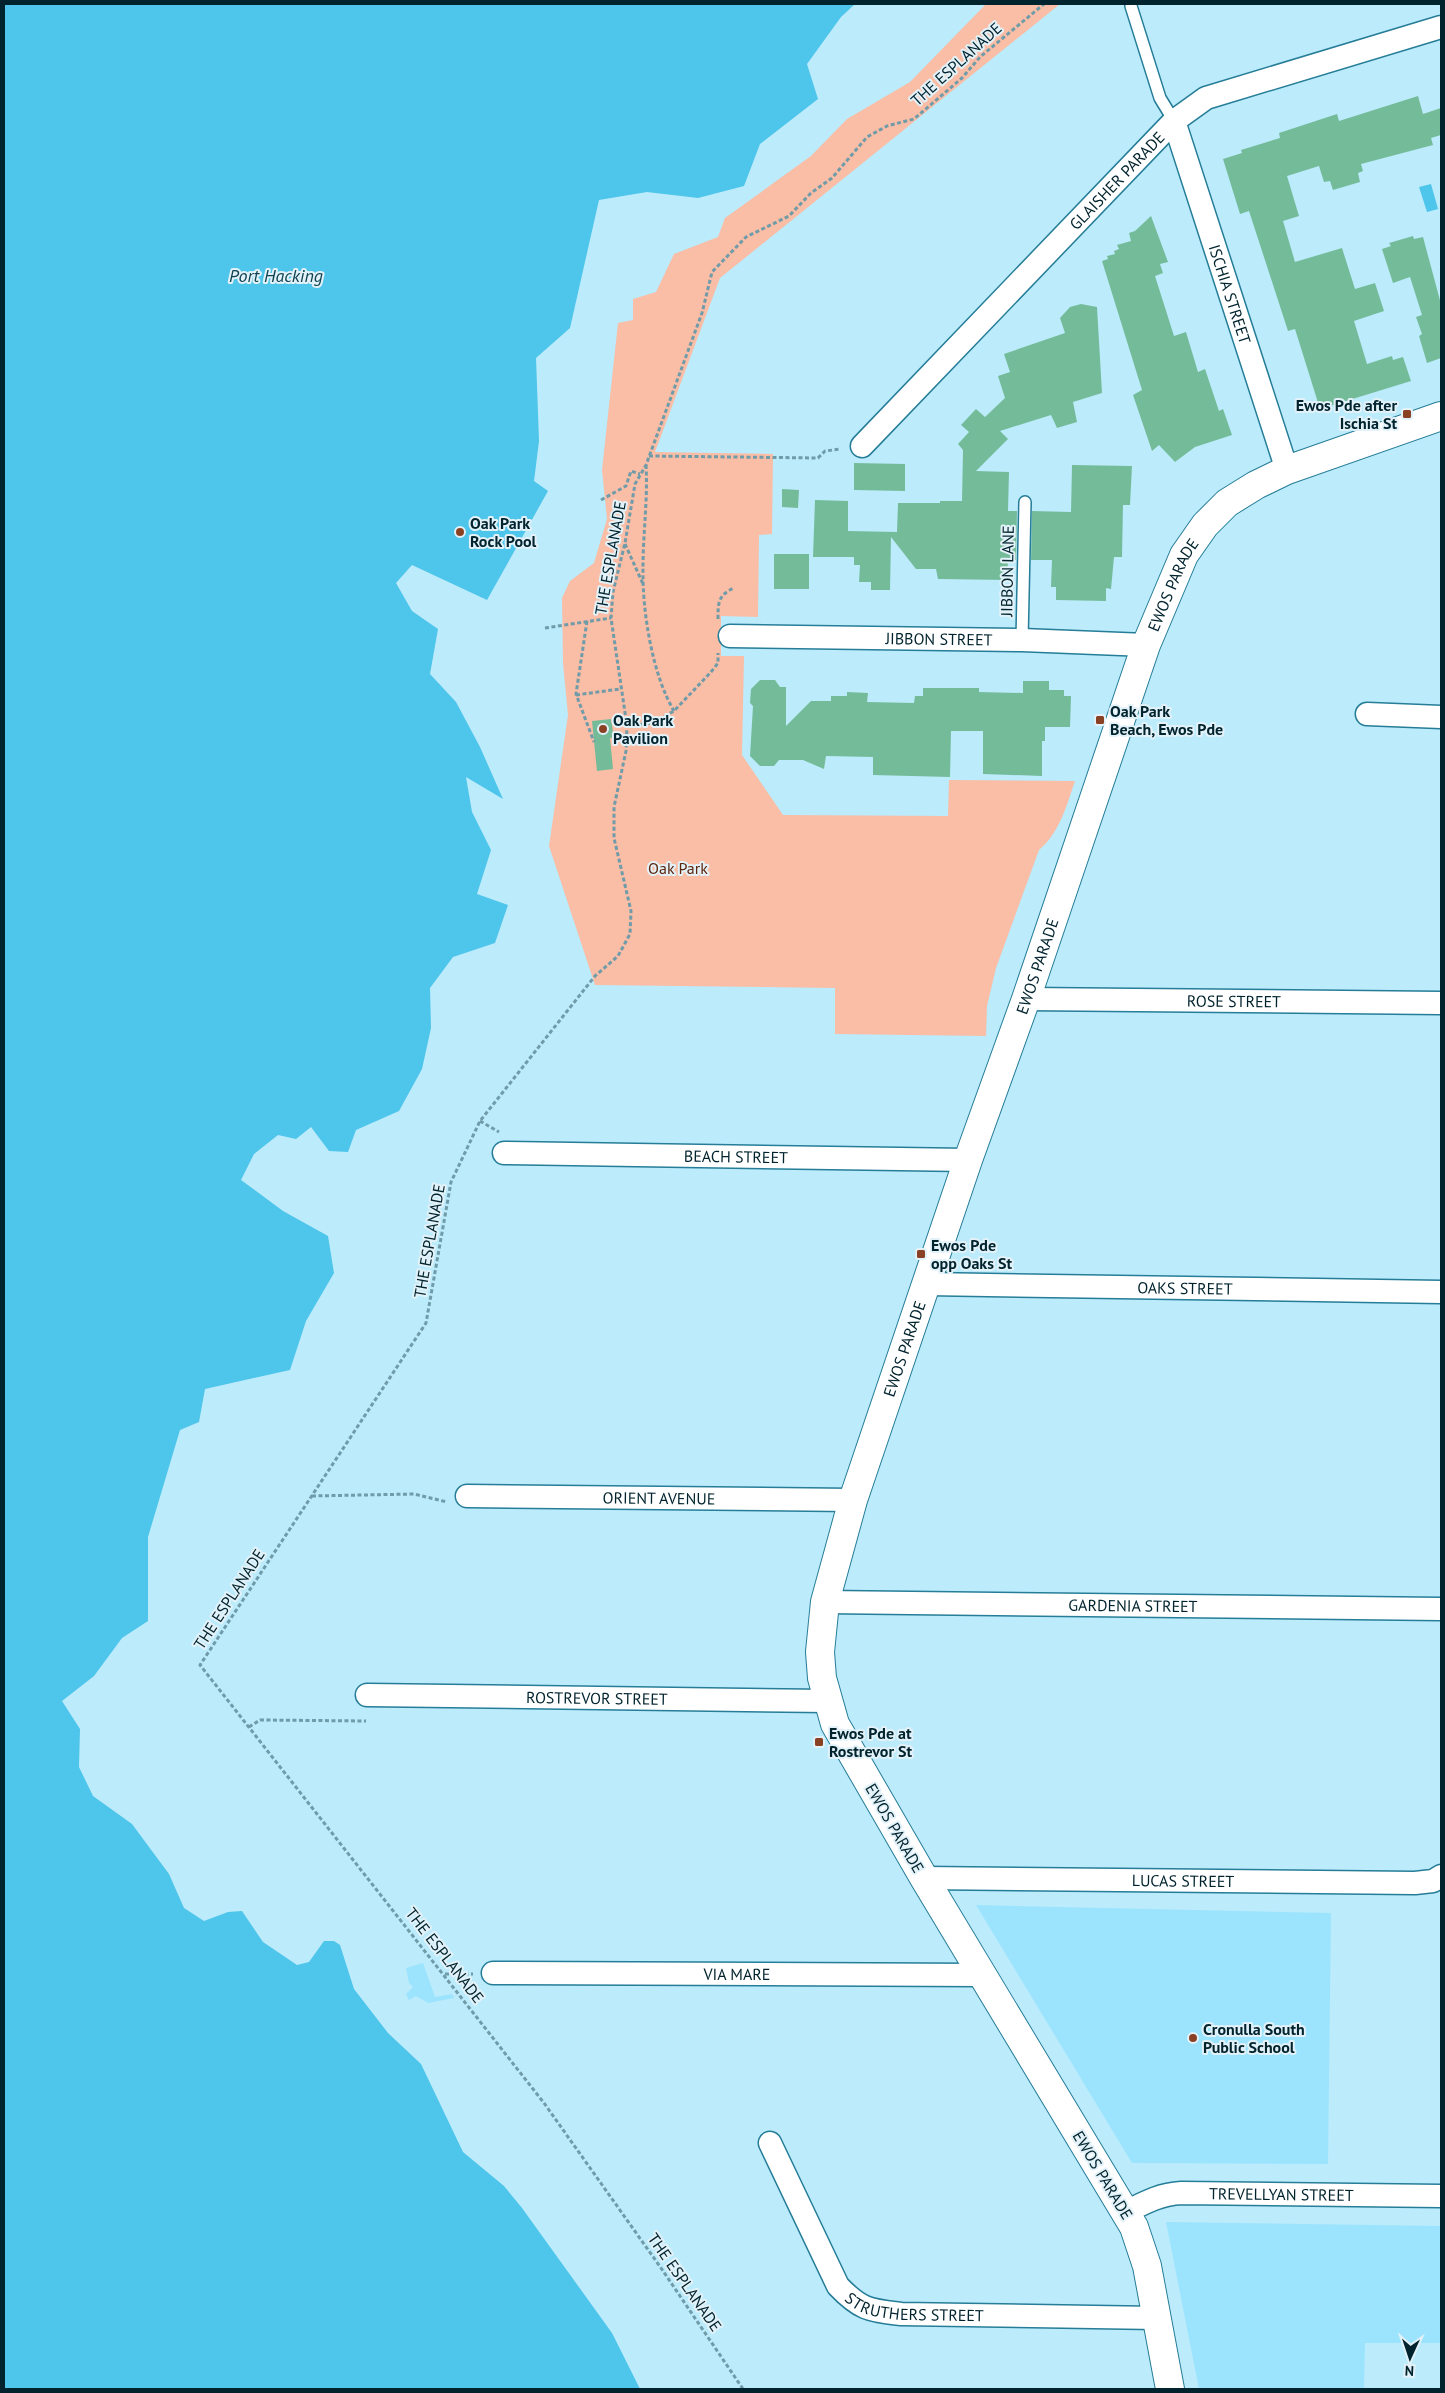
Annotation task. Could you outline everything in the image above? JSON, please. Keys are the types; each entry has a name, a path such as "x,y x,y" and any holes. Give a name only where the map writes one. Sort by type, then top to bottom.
{"street":[{"name":"GLAISHER PARADE","path":"862,446 1174,121 1206,98 1441,27"},
{"name":"ISCHIA STREET","path":"1174,121 1286,470"},
{"name":"EWOS PARADE","path":"1170,2389 1141,2246 1126,2212 982,1975 846,1745 827,1701 822,1678 820,1652 825,1602 853,1500 968,1160 1026,999 1146,644 1184,555 1194,539 1227,503 1286,470 1441,416"},
{"name":"JIBBON STREET","path":"722,637 1022,640 1146,644"},
{"path":"1367,714 1441,717"},
{"name":"ROSE STREET","path":"1026,999 1441,1003"},
{"name":"BEACH STREET","path":"504,1153 968,1160"},
{"name":"OAKS STREET","path":"927,1284 1441,1292"},
{"name":"ORIENT AVENUE","path":"467,1496 853,1500"},
{"name":"GARDENIA STREET","path":"825,1602 1441,1608"},
{"name":"ROSTREVOR STREET","path":"366,1695 827,1701"},
{"name":"LUCAS STREET","path":"924,1878 1415,1883 1433,1880 1441,1876"},
{"name":"VIA MARE","path":"493,1974 982,1975"},
{"name":"STRUTHERS STREET","path":"770,2142 838,2286 854,2303 871,2311 901,2314 1156,2318"},
{"name":"TREVELLYAN STREET","path":"1126,2212 1153,2198 1166,2194 1181,2193 1441,2196"}],"lane":[{"path":"1132,6 1160,98 1174,121"},
{"name":"JIBBON LANE","path":"1022,640 1025,502"}],"path":[{"name":"THE ESPLANADE","path":"743,2389 549,2111 444,1974 200,1665 426,1323 451,1182 480,1121 595,976 618,956 630,934 631,911 616,849 614,823 614,807 626,751 627,726 610,618 613,592 625,543 635,484 646,464 702,313 712,272 746,237 789,216 811,193 832,178 867,137 887,126 914,119 962,78 980,57 1044,4"},
{"path":"649,456 818,458 825,451 862,446"},
{"path":"646,464 647,488 643,569 646,613 658,670 674,711"},
{"path":"601,500 626,486 631,471 640,474"},
{"path":"625,543 644,587"},
{"path":"627,726 652,723 674,711 718,663 722,637 718,602 723,593 734,588"},
{"path":"545,628 587,620 610,618"},
{"path":"587,620 576,695 594,742"},
{"path":"576,695 620,689"},
{"path":"312,1496 414,1494 444,1502 467,1496"},
{"path":"249,1727 260,1720 366,1721"},
{"path":"444,1974 493,1974"}],"shaded area":[{"name":"Cronulla South Public School","path":"976,1905 1331,1913 1328,2164 1132,2163"},
{"path":"423,1963 435,1997 452,1994 454,1998 428,2003 416,1996 409,2000 406,1994 413,1987 409,1983 406,1968"},
{"path":"1166,2222 1441,2226 1441,2343 1365,2343 1364,2389 1199,2389"}],"green space":[{"name":"Oak Park","path":"986,4 1060,4 720,278 655,452 773,454 772,534 759,535 758,617 721,616 721,656 744,656 742,755 783,815 948,816 949,780 1075,781 1057,827 1039,850 996,968 987,1006 986,1036 835,1034 835,988 595,985 549,846 568,715 563,663 562,598 570,581 594,563 607,519 602,470 618,323 633,320 633,299 656,292 674,254 718,237 725,218 811,156 847,119 910,82"}],"water":[{"name":"Port Hacking","path":"4,4 855,4 841,17 807,64 818,99 760,144 744,186 698,198 647,192 599,200 570,328 536,358 539,441 534,481 548,491 487,600 412,565 396,583 412,611 438,629 430,674 456,702 480,747 503,799 466,777 472,812 491,850 477,894 508,905 495,943 453,957 430,988 431,1028 422,1069 399,1111 356,1130 348,1152 329,1151 311,1127 296,1139 278,1135 254,1154 241,1180 283,1211 328,1236 334,1273 306,1321 290,1370 205,1389 199,1422 180,1430 148,1537 148,1621 122,1638 94,1676 62,1701 80,1729 79,1767 93,1796 132,1824 169,1874 184,1908 204,1921 228,1912 242,1911 263,1942 297,1965 309,1962 324,1941 334,1941 340,1945 354,1989 388,2033 421,2064 463,2152 504,2186 522,2208 612,2333 640,2389 4,2389"},
{"path":"1431,184 1438,209 1427,212 1419,187"}],"building":[{"path":"1418,96 1423,114 1441,108 1441,135 1431,138 1433,145 1361,164 1363,171 1358,173 1360,182 1333,190 1330,181 1324,182 1319,166 1287,176 1299,216 1283,221 1295,262 1342,248 1355,289 1375,283 1384,311 1354,321 1367,364 1392,356 1393,360 1403,357 1411,381 1320,409 1295,329 1288,331 1249,211 1240,214 1223,159 1242,153 1241,150 1280,138 1279,133 1337,114 1339,121"},
{"path":"1151,216 1168,262 1160,264 1163,273 1155,276 1174,336 1186,332 1198,372 1205,369 1219,411 1223,409 1232,435 1195,447 1175,462 1159,445 1152,451 1133,395 1142,390 1102,261 1108,259 1107,256 1115,254 1114,251 1119,249 1117,245 1131,241 1129,233 1135,231"},
{"path":"1413,236 1414,239 1423,237 1441,304 1441,358 1427,363 1419,336 1422,334 1416,317 1422,315 1410,277 1393,283 1382,249 1391,246 1389,243"},
{"path":"1081,304 1097,307 1102,393 1073,402 1077,422 1057,428 1051,415 1000,431 1008,439 976,471 1009,472 1008,511 1017,511 1016,560 1008,560 1007,580 938,579 936,569 916,569 891,537 890,590 871,590 871,582 859,582 860,565 854,565 854,557 813,557 815,500 848,501 848,531 897,532 898,503 962,501 963,450 958,444 969,432 961,425 976,409 985,417 1005,398 998,376 1010,372 1004,354 1065,333 1060,318 1070,307"},
{"path":"854,463 905,464 905,491 854,490"},
{"path":"1072,465 1132,466 1130,505 1123,505 1122,557 1114,557 1111,589 1106,588 1106,601 1056,600 1056,587 1051,587 1052,560 1031,560 1032,511 1071,512"},
{"path":"782,489 799,490 798,508 782,507"},
{"path":"774,554 809,554 809,589 774,589"},
{"path":"760,680 775,680 780,687 786,687 786,726 811,701 831,701 831,696 847,696 847,692 868,693 867,702 914,703 915,696 923,696 923,688 979,688 979,692 1023,693 1023,681 1049,681 1049,690 1064,690 1064,696 1071,696 1070,727 1045,727 1045,741 1042,741 1042,776 983,774 983,731 951,731 950,777 873,775 873,757 826,756 824,769 803,760 779,760 774,766 760,766 750,756 753,706 750,703 751,689"},
{"name":"Oak Park Pavilion","path":"611,719 614,738 610,738 613,769 597,771 592,721"}],"place":[{"name":"Ewos Pde after Ischia St","path":"1407,414"},
{"name":"Oak Park Rock Pool","path":"460,532"},
{"name":"Oak Park Beach, Ewos Pde","path":"1100,720"},
{"name":"Oak Park Pavilion","path":"603,729"},
{"name":"Ewos Pde opp Oaks St","path":"921,1254"},
{"name":"Ewos Pde at Rostrevor St","path":"819,1742"},
{"name":"Cronulla South Public School","path":"1193,2038"}]}
